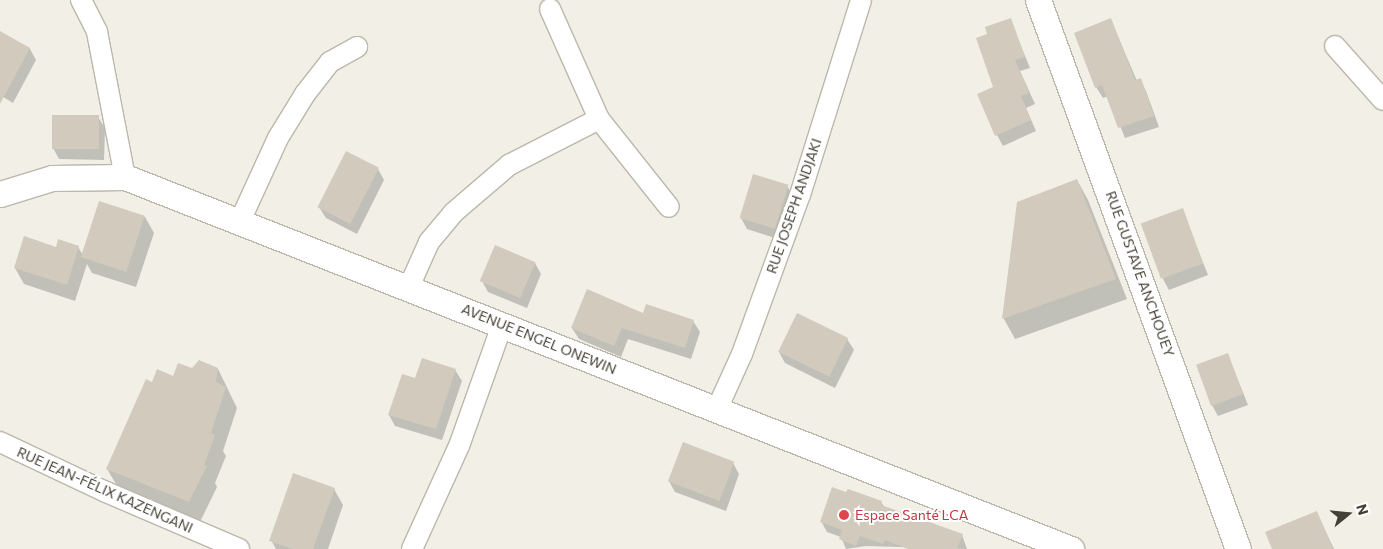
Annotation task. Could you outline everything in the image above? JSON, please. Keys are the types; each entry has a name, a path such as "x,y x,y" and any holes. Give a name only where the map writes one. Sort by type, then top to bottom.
{"street":[{"name":"RUE JOSEPH ANDJAKI","path":"717,409 742,354 800,195 861,0"},
{"name":"RUE GUSTAVE ANCHOUEY","path":"1038,0 1238,549"},
{"path":"86,2 97,32 125,177"},
{"path":"550,9 599,119 670,207"},
{"path":"1335,46 1383,100"},
{"path":"240,221 278,138 305,94 330,62 357,47"},
{"path":"409,287 429,242 454,213 509,165 599,119"},
{"name":"AVENUE ENGEL ONEWIN","path":"0,194 52,178 125,177 409,287 1071,549"},
{"path":"412,549 459,446 502,325"},
{"name":"RUE JEAN-FÉLIX KAZENGANI","path":"0,442 106,492 238,549"}],"building":[{"path":"1011,18 1025,57 1015,60 1029,93 1021,96 1031,120 995,136 977,94 993,87 976,38 987,34 985,27"},
{"path":"1111,18 1135,80 1141,78 1154,116 1118,128 1102,85 1095,88 1074,33"},
{"path":"0,31 30,48 0,104"},
{"path":"52,115 99,115 99,149 52,149"},
{"path":"346,151 379,168 350,224 317,207"},
{"path":"753,174 788,185 775,229 740,218"},
{"path":"1077,179 1116,279 1002,319 1017,202"},
{"path":"99,201 145,216 126,272 81,257"},
{"path":"1183,208 1203,263 1161,279 1141,223"},
{"path":"24,236 56,247 58,239 79,246 67,285 14,268"},
{"path":"495,245 536,262 520,298 480,281"},
{"path":"587,289 643,313 646,304 694,320 685,348 622,328 614,346 571,328"},
{"path":"797,313 848,338 829,377 778,352"},
{"path":"1228,353 1243,394 1211,406 1196,365"},
{"path":"422,358 456,369 436,429 388,415 402,374 415,378"},
{"path":"199,360 218,368 216,382 226,387 211,433 215,435 204,465 207,466 189,502 106,469 146,379 152,382 157,369 173,376 178,363 192,368"},
{"path":"683,442 734,462 719,501 668,481"},
{"path":"293,473 335,488 313,549 293,549 269,541"},
{"path":"832,487 846,492 848,489 882,501 881,505 963,534 957,549 908,549 885,540 883,544 860,536 856,546 839,539 842,530 820,522"},
{"path":"1317,511 1333,549 1272,549 1265,532"}],"place":[{"name":"Espace Santé LCA","path":"844,515"}]}
